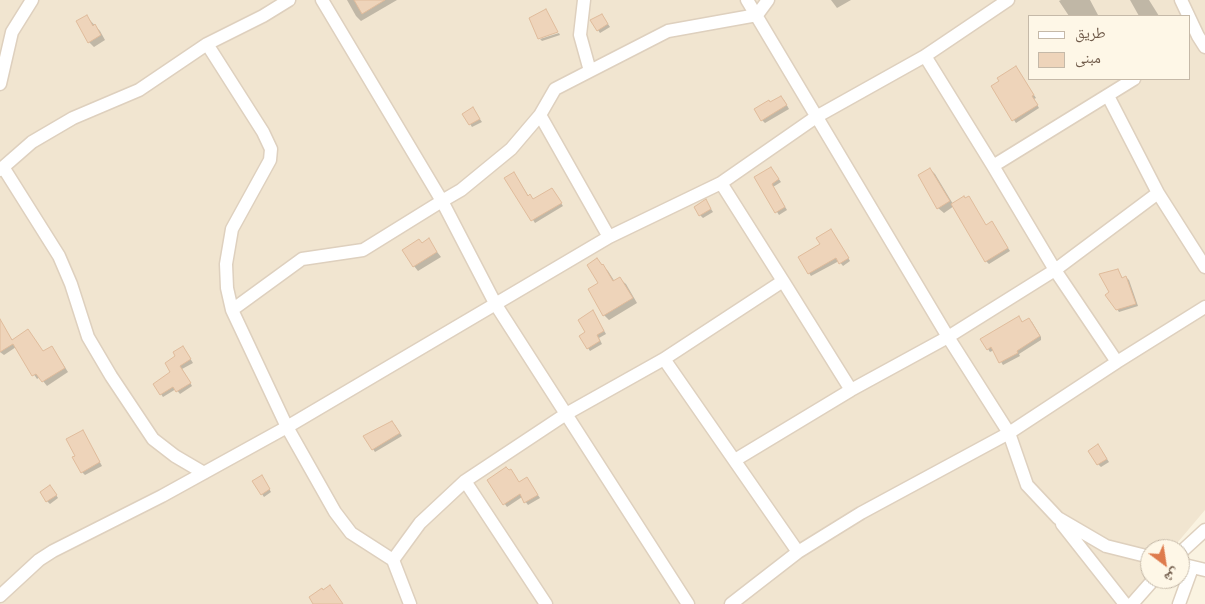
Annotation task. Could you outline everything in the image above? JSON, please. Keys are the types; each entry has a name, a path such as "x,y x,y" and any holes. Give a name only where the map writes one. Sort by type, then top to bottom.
{"street":[{"path":"0,84 12,32 32,0"},
{"path":"204,474 175,456 153,439 111,376 88,337 71,284 59,256 2,169 32,142 73,118 139,90 207,44 263,16 289,0"},
{"path":"322,0 442,200 496,304 688,604"},
{"path":"584,0 580,35 590,71"},
{"path":"748,0 948,337 1009,433 1027,486 1058,518 1125,604"},
{"path":"232,310 302,259 364,250 461,190 511,149 540,115 555,89 668,31 757,16 768,0"},
{"path":"0,596 39,560 204,474 609,238 721,183 816,117 925,56 1008,0"},
{"path":"1181,0 1188,15"},
{"path":"1190,20 1197,36 1205,47"},
{"path":"207,44 264,132 271,149 270,160 232,228 226,264 227,288 232,310 287,427 335,512 352,532 393,560 410,604"},
{"path":"925,56 1055,270 1117,362"},
{"path":"993,166 1132,80"},
{"path":"1108,96 1158,193 1205,267"},
{"path":"540,115 609,238"},
{"path":"721,183 851,390"},
{"path":"735,460 851,390 948,337 1055,270 1158,193"},
{"path":"393,560 420,523 466,481 566,414 664,359 783,281"},
{"path":"731,604 798,552 861,513 1009,433 1205,307"},
{"path":"664,359 798,552"},
{"path":"466,481 546,604"},
{"path":"1058,518 1106,546 1140,554"},
{"path":"1190,544 1205,530"},
{"path":"1190,567 1205,570"},
{"path":"1132,604 1145,589"},
{"path":"1179,604 1182,589"}],"shaded area":[{"path":"0,0 1205,0 1205,510 1180,539 1140,539 1140,588 1127,604 0,604"}],"building":[{"path":"354,0 385,0 362,14"},
{"path":"546,9 558,32 538,39 529,18"},
{"path":"602,14 608,24 597,31 590,20"},
{"path":"87,15 101,35 88,43 76,21"},
{"path":"1016,66 1038,105 1012,121 991,86 999,81 997,78"},
{"path":"781,96 787,105 761,121 754,109 769,100 770,102"},
{"path":"473,107 480,119 469,125 462,114"},
{"path":"771,167 779,179 772,184 785,207 775,213 754,177"},
{"path":"930,168 950,201 937,209 918,175"},
{"path":"514,172 528,196 530,194 533,199 552,188 562,203 531,221 504,178"},
{"path":"964,196 965,198 969,196 986,225 992,221 1008,248 985,262 951,204"},
{"path":"706,199 711,209 699,216 694,207"},
{"path":"831,229 849,258 839,264 836,258 808,274 798,257 820,244 816,238"},
{"path":"429,238 437,252 413,267 402,250 419,239 422,243"},
{"path":"597,258 613,281 620,277 633,298 603,316 588,289 598,283 587,265"},
{"path":"1118,269 1122,278 1126,276 1136,304 1116,310 1105,295 1109,292 1099,274"},
{"path":"593,310 604,331 597,335 600,341 587,349 579,336 585,332 578,320"},
{"path":"1019,316 1022,322 1029,318 1040,336 1017,351 1018,353 999,363 991,347 987,350 980,339"},
{"path":"0,319 12,340 28,329 43,351 52,346 65,368 42,382 36,374 32,376 13,344 0,352"},
{"path":"183,346 191,359 180,366 191,383 176,392 173,387 160,395 153,384 170,372 165,363 175,356 173,352"},
{"path":"392,421 400,433 372,450 363,436"},
{"path":"83,430 100,462 81,473 72,457 75,456 66,439"},
{"path":"1098,444 1107,459 1097,465 1088,451"},
{"path":"506,467 509,470 511,469 519,482 527,477 538,495 524,503 520,494 503,505 487,480"},
{"path":"262,475 270,489 261,495 252,481"},
{"path":"50,485 57,495 46,502 40,492"},
{"path":"330,585 343,604 313,604 309,597"}]}
